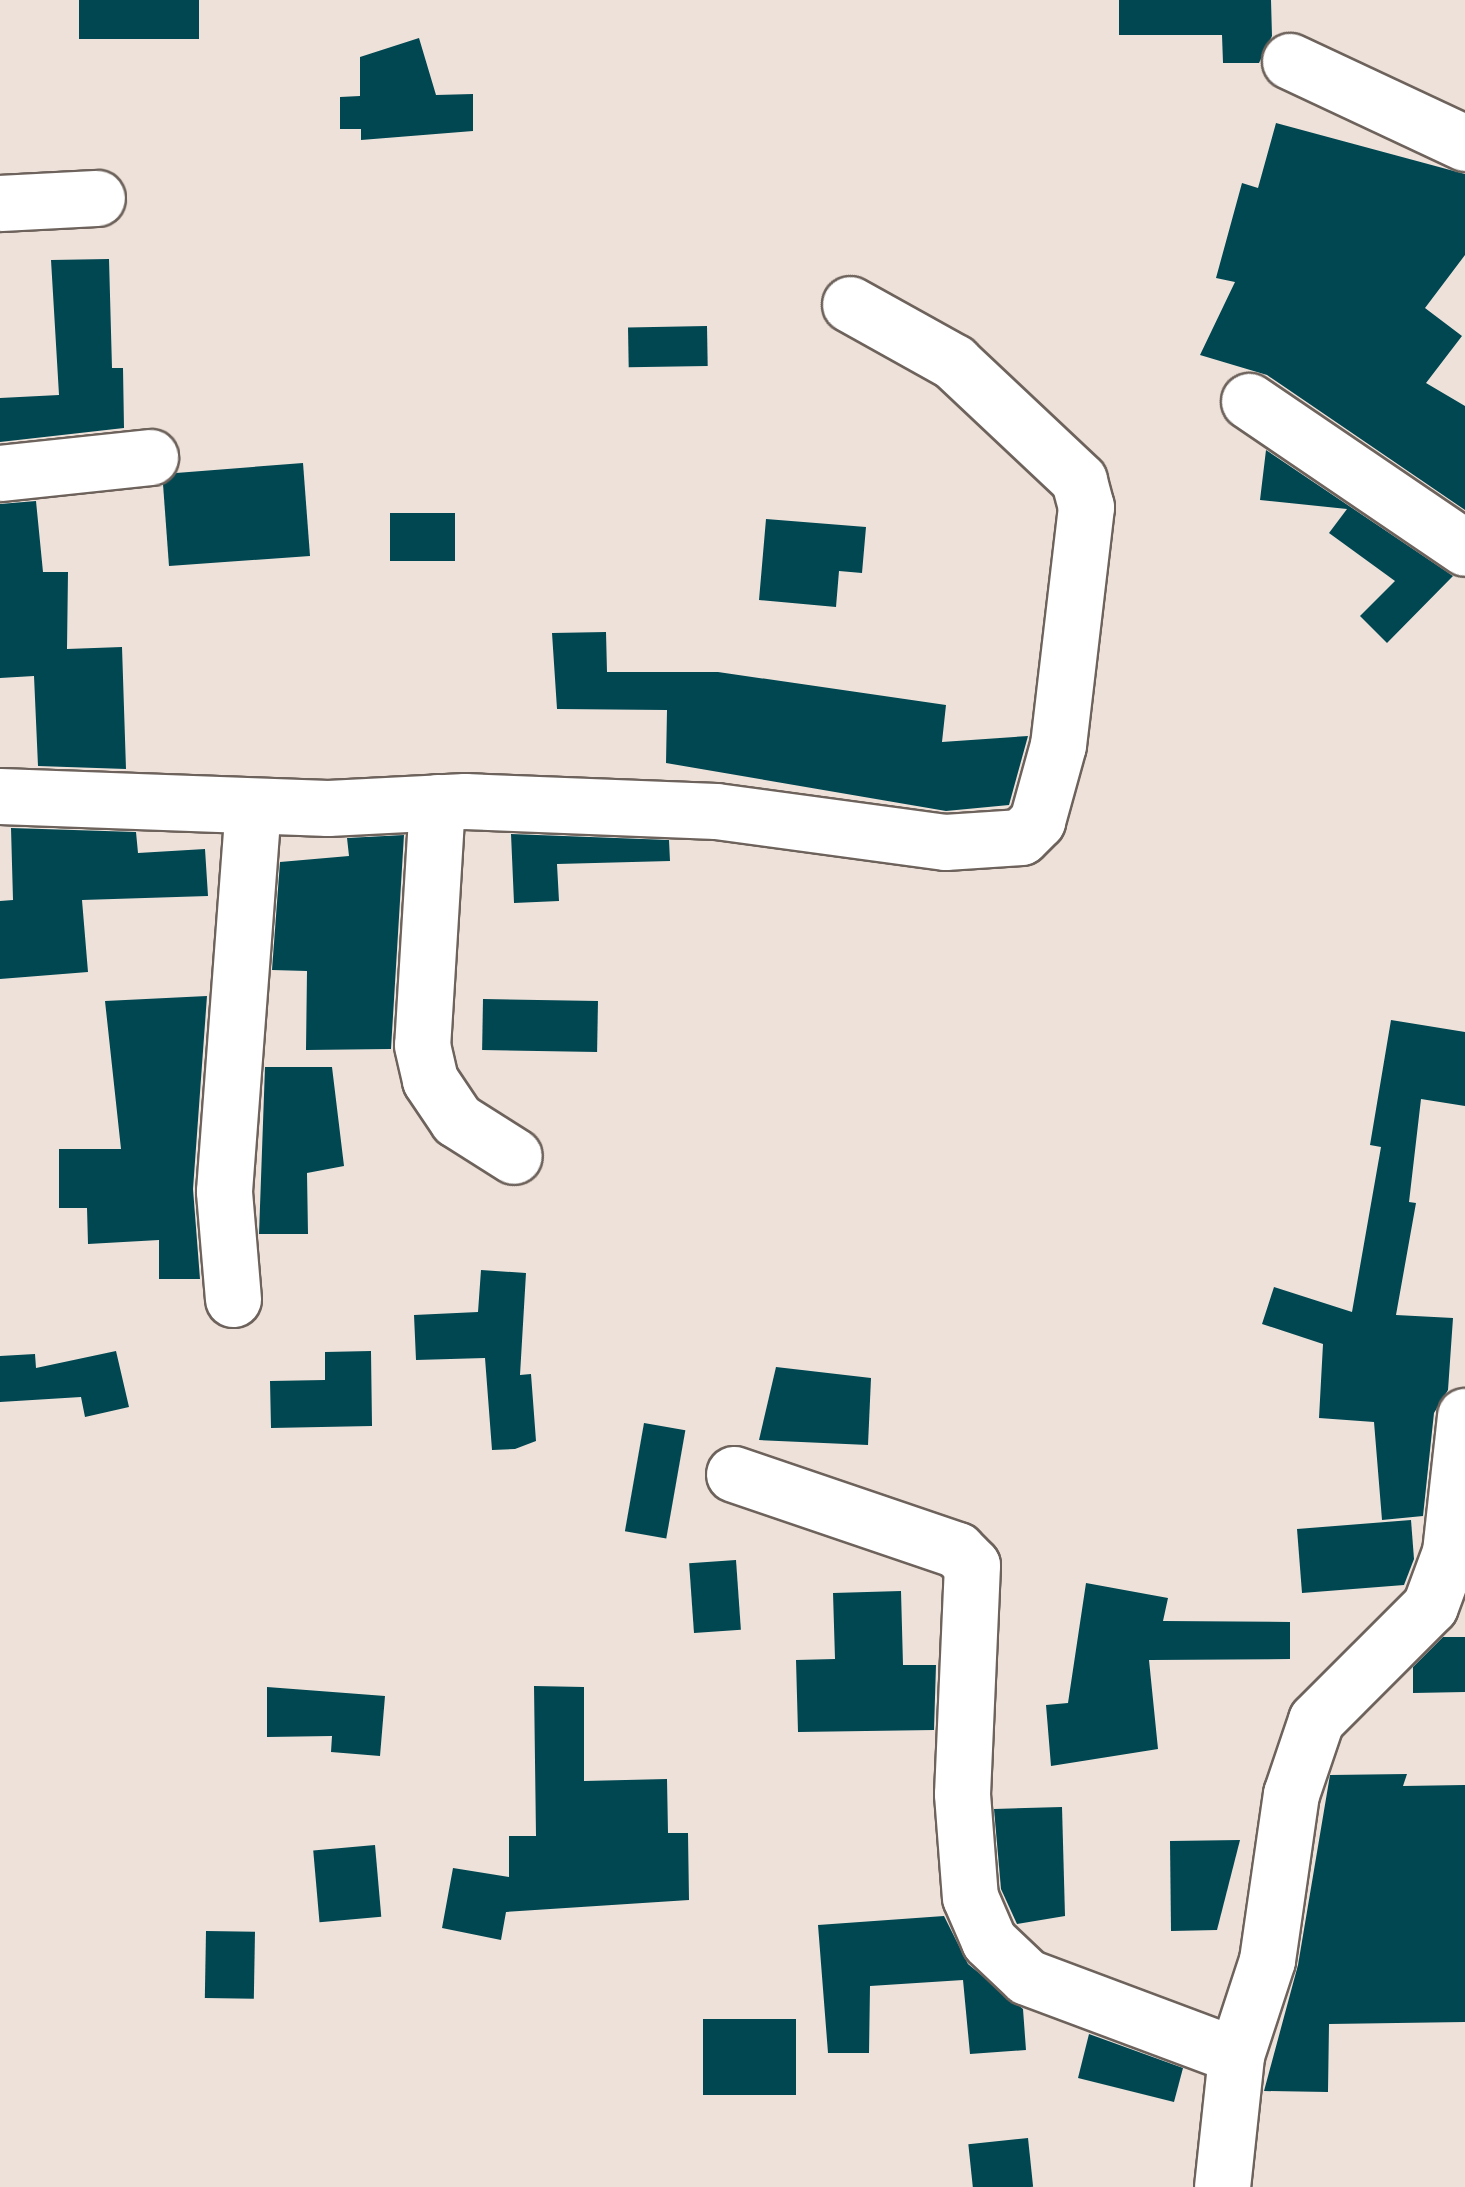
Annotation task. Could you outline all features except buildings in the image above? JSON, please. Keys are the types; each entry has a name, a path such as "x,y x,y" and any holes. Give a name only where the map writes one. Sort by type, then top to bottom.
{"street":[{"path":"1290,61 1465,142"},
{"path":"0,203 97,198"},
{"path":"0,796 253,806 437,802 716,811 989,844 1021,837 1037,820 1060,727 1086,507 1078,480 954,362 850,304"},
{"path":"1249,401 1465,548"},
{"path":"0,473 150,456"},
{"path":"437,802 422,1045 430,1080 457,1120 514,1156"},
{"path":"233,1300 224,1192 253,806"},
{"path":"1222,2187 1236,2055 1267,1960 1291,1794 1316,1720 1353,1673 1430,1606 1450,1552 1465,1416"},
{"path":"734,1474 957,1550 972,1565 962,1794 970,1897 989,1941 1028,1977 1236,2055"}]}
